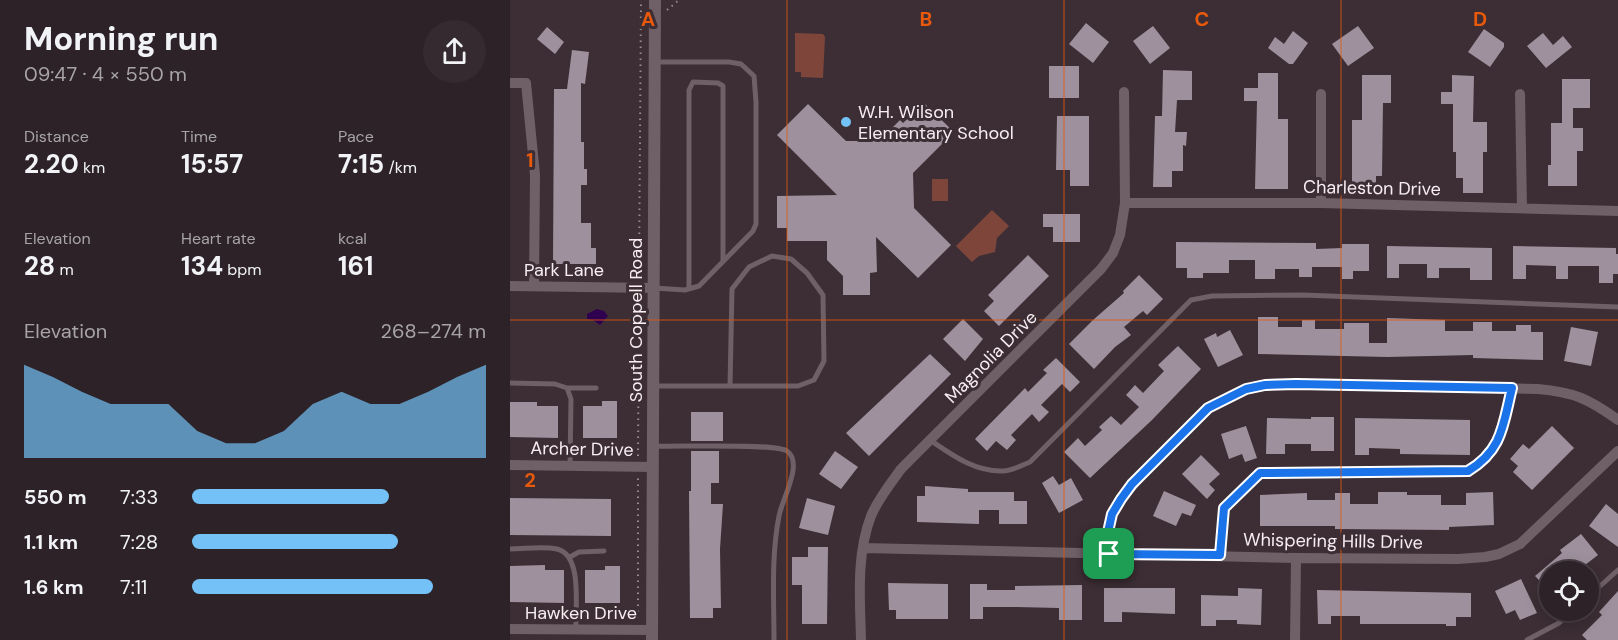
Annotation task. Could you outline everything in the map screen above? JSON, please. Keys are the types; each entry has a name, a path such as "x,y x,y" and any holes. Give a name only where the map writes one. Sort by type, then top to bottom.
{"street":[{"name":"South Coppell Road","path":"652,635 655,0"},
{"path":"510,83 526,83 535,174 534,286"},
{"name":"Magnolia Drive","path":"861,640 859,584 863,548 871,516 878,502 901,469 1101,269 1113,253 1120,235 1125,203 1124,92"},
{"path":"1321,94 1321,203"},
{"path":"1520,94 1522,208"},
{"name":"Charleston Drive","path":"1125,203 1321,203 1618,211"},
{"name":"Park Lane","path":"510,286 654,288"},
{"path":"1109,554 1108,532 1112,514 1132,484 1208,408 1246,389 1265,385 1296,384 1561,391 1574,394 1598,406 1618,420"},
{"name":"Whispering Hills Drive","path":"863,548 1296,558 1458,559 1485,557 1499,554 1520,544 1618,451"},
{"name":"Archer Drive","path":"510,465 653,467"},
{"path":"1295,640 1296,558"},
{"name":"Hawken Drive","path":"510,629 556,634 576,629 638,630 652,635"}],"lane":[{"path":"654,288 699,286 753,231 756,224 754,76 741,64 729,62 655,62"},
{"path":"689,288 689,90 693,82 718,83 723,86 723,261"},
{"path":"653,386 730,386 798,386 814,380 824,361 823,295 807,273 791,259 772,256 764,259 749,267 732,289 730,386"},
{"path":"930,440 963,463 982,468 1004,471 1030,462 1191,300 1212,296 1314,295 1618,307"},
{"path":"510,382 555,384 567,388 596,388"},
{"path":"567,388 571,399 570,465"},
{"path":"1220,555 1224,508 1260,473 1468,471 1479,465 1499,442 1512,388"},
{"path":"653,446 762,447 786,451 792,457 795,464 780,513 773,554 774,640"},
{"path":"510,549 557,549 570,557 575,575 576,629"},
{"path":"570,557 579,552 604,551"},
{"path":"1599,587 1618,570"},
{"path":"1527,640 1561,621"}],"path":[{"path":"638,630 640,0"},
{"path":"667,10 679,0"}],"shaded area":[{"path":"795,33 823,34 825,37 823,78 801,77 801,72 795,72"},
{"path":"932,179 948,179 948,201 932,201"},
{"path":"992,210 1009,226 997,238 995,252 979,256 972,262 956,246"},
{"path":"597,309 604,311 608,316 600,325 587,319 587,314"}],"building":[{"path":"1086,23 1109,42 1093,63 1069,44"},
{"path":"1153,26 1170,48 1150,64 1133,41"},
{"path":"1358,26 1374,48 1348,66 1332,44"},
{"path":"547,27 564,42 555,54 537,39"},
{"path":"1484,29 1504,43 1504,47 1490,67 1468,52"},
{"path":"1293,31 1308,43 1293,64 1289,64 1268,48 1275,37 1284,44"},
{"path":"1543,33 1553,45 1563,36 1572,47 1546,68 1527,46"},
{"path":"572,50 589,52 585,84 581,83 581,142 584,142 584,169 587,169 587,185 581,185 581,223 591,223 591,248 596,248 596,264 553,264 554,89 567,89"},
{"path":"1049,66 1079,66 1079,98 1049,98"},
{"path":"1163,70 1192,71 1192,100 1177,100 1175,132 1187,132 1186,146 1183,145 1183,171 1172,171 1172,187 1153,187 1155,116 1162,116"},
{"path":"1258,73 1278,73 1278,119 1288,119 1288,189 1255,189 1257,101 1244,101 1244,88 1258,88"},
{"path":"1362,75 1391,75 1391,103 1383,103 1382,176 1376,176 1376,190 1352,190 1352,120 1362,120"},
{"path":"1452,75 1474,76 1473,122 1487,122 1487,152 1483,152 1483,193 1463,193 1463,178 1456,178 1456,152 1453,152 1453,104 1441,104 1441,92 1452,92"},
{"path":"1562,79 1590,79 1590,108 1573,108 1573,128 1583,128 1583,151 1577,151 1577,186 1548,186 1548,165 1551,165 1551,123 1562,123"},
{"path":"924,103 954,132 913,173 914,208 951,245 918,278 876,237 877,272 870,273 870,295 843,295 843,276 827,260 827,241 787,241 787,228 777,228 777,196 837,195 777,135 808,104 846,141 902,141 890,130 900,120 903,123"},
{"path":"1057,116 1089,116 1089,186 1070,186 1070,170 1056,170"},
{"path":"1043,214 1080,214 1080,242 1053,242 1053,227 1043,227"},
{"path":"1176,242 1316,243 1316,249 1342,248 1342,244 1369,244 1369,271 1353,271 1353,279 1342,279 1342,267 1312,267 1312,277 1299,277 1299,269 1275,269 1275,279 1255,279 1255,260 1229,260 1229,273 1203,273 1203,278 1187,278 1187,268 1176,268"},
{"path":"1387,246 1492,248 1492,280 1470,280 1470,268 1439,268 1439,278 1427,278 1427,264 1399,264 1399,278 1387,278"},
{"path":"1513,246 1616,248 1618,274 1613,274 1613,283 1599,283 1599,266 1568,266 1568,279 1556,279 1556,266 1526,265 1526,279 1513,279"},
{"path":"1028,255 1049,276 999,326 984,311 994,301 988,295"},
{"path":"1139,275 1163,299 1147,315 1143,311 1124,327 1131,335 1115,347 1094,369 1069,344 1124,293 1123,291"},
{"path":"1258,317 1278,317 1278,327 1302,327 1302,320 1315,320 1315,329 1344,329 1344,323 1369,323 1369,343 1387,343 1387,318 1445,320 1445,331 1473,331 1473,322 1492,322 1492,331 1516,331 1516,325 1531,325 1531,332 1543,332 1543,360 1473,358 1473,355 1387,357 1258,354"},
{"path":"963,319 983,339 965,361 943,339"},
{"path":"1571,327 1598,332 1591,366 1564,361"},
{"path":"1230,330 1243,355 1218,367 1204,339 1216,333 1217,337"},
{"path":"1178,346 1201,369 1152,420 1090,478 1064,452 1078,438 1085,446 1102,430 1099,427 1111,416 1121,425 1139,407 1126,395 1135,385 1143,393 1164,371 1158,365"},
{"path":"930,354 951,374 869,456 846,433"},
{"path":"1056,358 1080,382 1070,392 1062,384 1041,405 1049,412 1039,422 1032,414 1011,435 1016,440 1007,450 996,441 987,451 975,439 1025,388 1028,392 1047,373 1043,370"},
{"path":"602,401 617,401 617,438 583,438 583,406 602,406"},
{"path":"510,402 537,402 537,406 558,406 558,438 510,437"},
{"path":"691,412 723,412 723,441 691,441"},
{"path":"1311,417 1334,417 1334,451 1311,451 1311,444 1285,444 1285,454 1266,454 1267,418 1311,419"},
{"path":"1355,418 1470,420 1470,455 1400,454 1400,449 1369,448 1369,455 1355,455"},
{"path":"1246,426 1257,458 1245,462 1242,454 1229,459 1221,434"},
{"path":"1552,426 1574,448 1532,490 1513,472 1518,466 1510,459 1523,444 1529,449"},
{"path":"691,451 719,451 719,483 711,483 711,504 723,504 720,549 721,608 713,608 713,618 690,618"},
{"path":"835,451 858,467 841,489 819,474"},
{"path":"1201,455 1220,474 1209,484 1215,490 1207,499 1182,474"},
{"path":"1053,476 1059,485 1071,478 1083,500 1059,513 1042,483"},
{"path":"925,486 968,489 968,492 1014,492 1014,501 1027,501 1027,524 999,524 999,510 979,510 979,524 917,522 917,496 925,496"},
{"path":"1164,491 1196,505 1191,516 1182,513 1176,526 1153,516"},
{"path":"1378,492 1441,495 1441,505 1466,505 1466,493 1493,492 1494,525 1449,527 1449,530 1260,526 1260,495 1307,493 1307,500 1335,500 1335,493 1350,493 1350,504 1378,504"},
{"path":"510,498 611,499 611,536 510,535"},
{"path":"807,498 835,506 828,535 799,528"},
{"path":"1606,504 1618,514 1618,547 1589,526"},
{"path":"1581,534 1598,555 1590,561 1553,561 1562,553 1560,550"},
{"path":"808,547 828,547 827,624 802,624 802,585 792,585 792,557 808,557"},
{"path":"545,565 545,570 564,570 564,603 510,602 510,566"},
{"path":"605,566 620,566 620,603 585,603 585,570 605,570"},
{"path":"1521,579 1537,613 1520,620 1515,610 1506,614 1495,591"},
{"path":"888,583 948,584 948,619 896,619 896,610 889,610"},
{"path":"970,584 987,584 987,590 1015,590 1015,586 1082,585 1082,620 1059,620 1059,608 1015,607 983,607 983,619 970,619"},
{"path":"1104,588 1175,588 1175,614 1122,612 1122,622 1104,622"},
{"path":"1238,588 1262,589 1261,625 1237,624 1237,620 1216,620 1216,626 1201,626 1201,595 1238,596"},
{"path":"1317,590 1471,593 1471,617 1456,617 1456,626 1360,624 1360,616 1331,616 1331,624 1318,624"},
{"path":"1618,591 1618,640 1587,640 1582,635 1596,621 1599,621 1602,615 1599,612"}],"place":[{"name":"W.H. Wilson Elementary School","path":"846,122"}],"route":[{"path":"1296,384 1512,388 1499,442 1479,465 1468,471 1260,473 1224,508 1220,555 1109,554 1108,532 1112,514 1132,484 1208,408 1246,389 1265,385 1296,384"}]}
